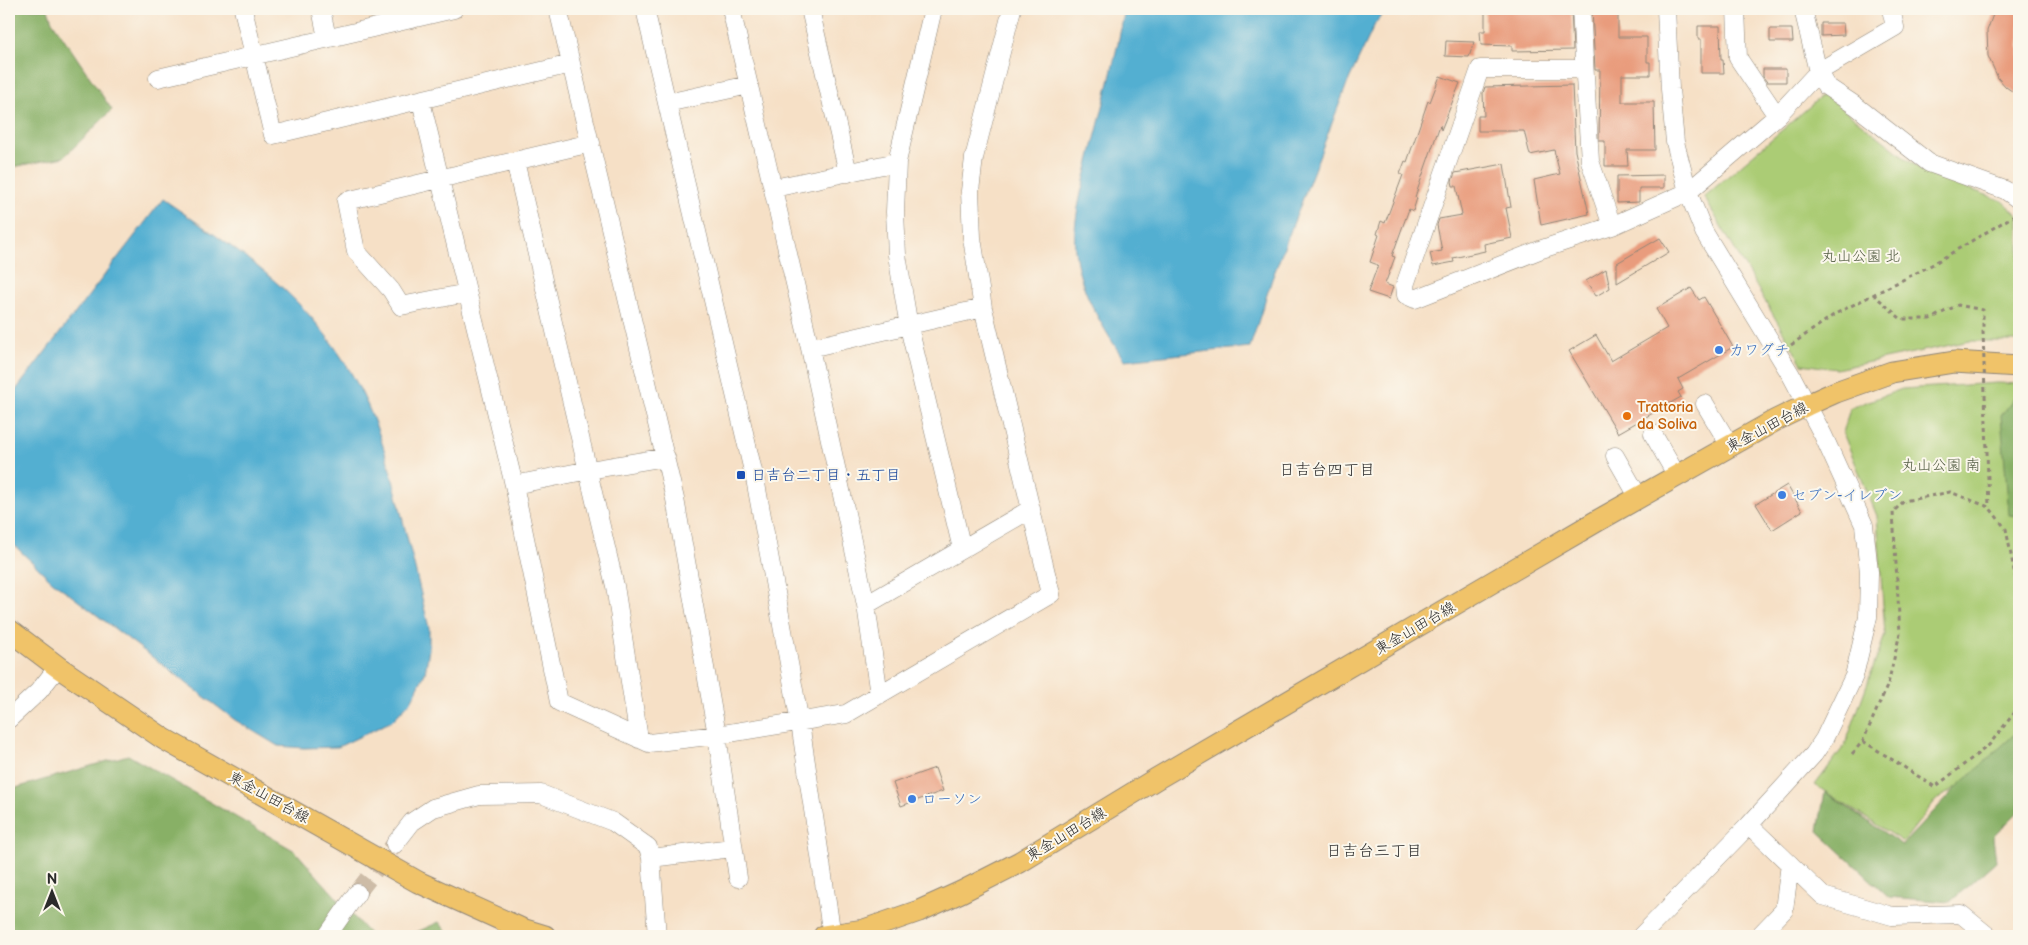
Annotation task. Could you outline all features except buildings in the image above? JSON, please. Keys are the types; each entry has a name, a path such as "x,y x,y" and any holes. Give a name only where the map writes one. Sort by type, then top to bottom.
{"main road":[{"name":"東金山田台線","path":"829,936 864,930 919,911 1020,862 1156,779 1639,498 1806,405 1892,372 1954,362 2019,366"},
{"name":"東金山田台線","path":"9,630 58,668 164,739 418,882 522,929 545,936"}],"street":[{"path":"243,9 273,135 571,64"},
{"path":"321,9 328,38"},
{"path":"158,78 328,38 400,15 454,9"},
{"path":"558,9 666,457 697,615 738,878"},
{"path":"645,9 756,484 800,723 829,936"},
{"path":"731,9 774,188 866,605 879,695"},
{"path":"810,9 848,172"},
{"path":"933,9 897,162 897,255 908,326 962,549"},
{"path":"421,101 514,485 559,702 649,743 800,723 846,714 1051,594 983,308 972,238 970,191 974,158 1012,9"},
{"path":"1581,9 1590,161 1612,226"},
{"path":"1641,936 1814,754 1824,739 1854,676 1868,617 1869,572 1864,525 1823,435 1778,354 1704,232 1688,192 1675,142 1666,9"},
{"path":"1736,9 1738,58 1777,116"},
{"path":"1803,9 1818,72 1826,86 1856,106 1929,163 2005,190 2019,200"},
{"path":"1584,69 1480,69 1405,284 1406,295 1415,299 1542,249 1612,226 1688,192 1777,116 1818,72 1895,27 1891,9"},
{"path":"667,103 749,85"},
{"path":"467,293 401,306 391,290 356,251 346,201 591,143"},
{"path":"516,161 615,586 639,739"},
{"path":"774,188 897,162"},
{"path":"810,348 983,308"},
{"path":"1705,404 1730,446"},
{"path":"1653,434 1677,476"},
{"path":"1615,456 1639,498"},
{"path":"514,485 666,457"},
{"path":"866,605 1031,510"},
{"path":"9,718 39,691 58,668"},
{"path":"395,844 412,822 433,808 479,795 541,794 613,822 648,847 651,858 657,936"},
{"path":"1748,825 1824,896 1892,916 1961,914 1988,936"},
{"path":"651,858 732,848"},
{"path":"1759,936 1784,910 1790,864"},
{"path":"327,936 357,893"}],"path":[{"path":"1778,354 1835,314 1928,267 2019,213"},
{"path":"1874,294 1901,318 1930,318 1958,305 1983,310 1989,507"},
{"path":"1852,754 1863,741 1888,684 1900,633 1893,512 1904,501 1950,492 1989,507 2006,529 2019,596"},
{"path":"1863,741 1935,787 1989,745 2019,707"}],"green space":[{"path":"9,9 48,9 52,21 112,110 64,157 13,167 9,164"},
{"name":"丸山公園 北","path":"1824,94 1925,173 2003,201 2019,216 2019,341 1970,341 1836,369 1802,364 1704,197"},
{"name":"丸山公園 南","path":"1997,383 2019,384 2019,747 1935,801 1903,842 1815,785 1845,745 1885,635 1877,516 1843,433 1850,408 1902,389"},
{"path":"2019,392 2019,516 2009,515 2001,416"},
{"path":"2019,730 2019,811 1993,837 1996,861 1950,902 1889,897 1818,831 1825,792 1902,845 1954,790"},
{"path":"128,755 295,851 371,936 9,936 9,790"},
{"path":"439,922 450,936 408,936"}],"water":[{"path":"1125,9 1386,9 1375,24 1347,84 1272,279 1250,347 1124,360 1102,324 1083,285 1076,258 1075,230 1077,216"},
{"path":"163,199 244,256 282,287 300,305 316,323 350,370 373,418 382,443 429,628 429,649 425,673 412,700 392,721 338,747 304,748 278,746 235,720 52,581 9,538 9,399"}],"tunnel":[{"path":"357,893 395,844"}],"place":[{"name":"カワグチ","path":"1719,350"},
{"name":"Trattoria da Soliva","path":"1627,416"},
{"name":"日吉台二丁目・五丁目","path":"741,475"},
{"name":"セブン-イレブン","path":"1782,495"},
{"name":"ローソン","path":"912,799"}],"district":[{"name":"日吉台四丁目","path":"1327,469"},
{"name":"日吉台三丁目","path":"1374,850"}]}
